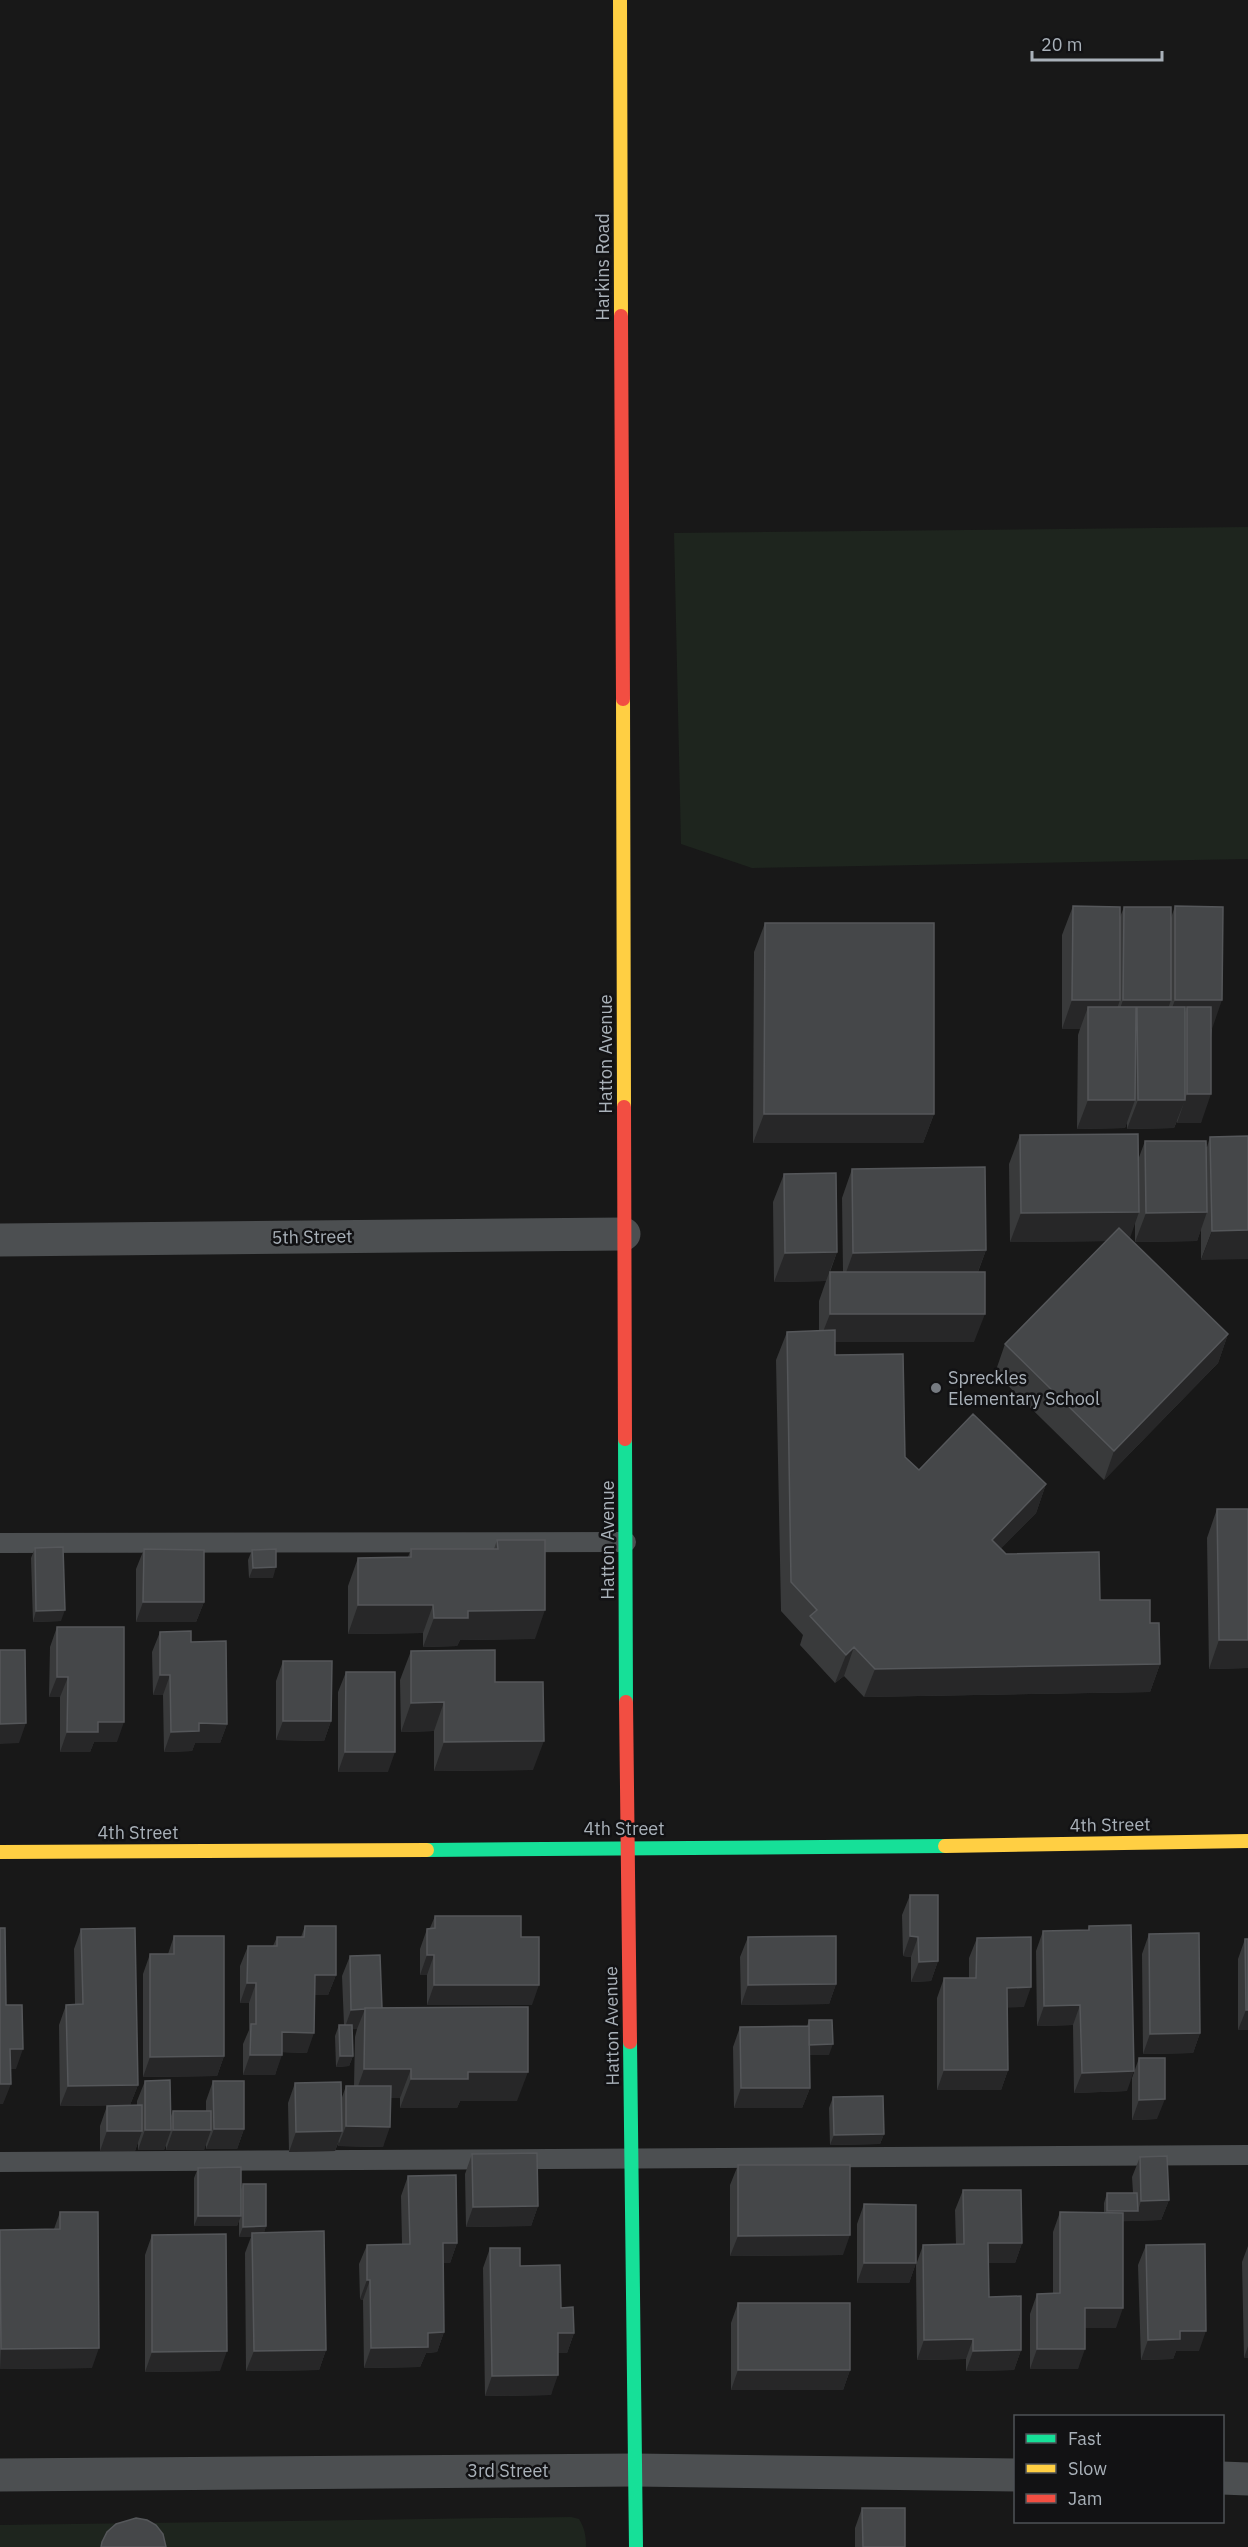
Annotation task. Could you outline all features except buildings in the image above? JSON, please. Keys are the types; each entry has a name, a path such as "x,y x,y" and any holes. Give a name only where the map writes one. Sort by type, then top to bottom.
{"street":[{"name":"Harkins Road","path":"620,0 622,533"},
{"name":"Hatton Avenue","path":"622,533 627,1847 636,2547"},
{"name":"5th Street","path":"0,1240 624,1234"},
{"name":"4th Street","path":"0,1852 856,1847 1248,1841"},
{"name":"3rd Street","path":"0,2475 635,2470 1014,2475"},
{"path":"1224,2478 1248,2479"}],"lane":[{"path":"0,1543 626,1542"},
{"path":"0,2162 1248,2155"}],"shaded area":[{"path":"1248,527 1248,859 752,868 681,844 674,533"},
{"path":"571,2517 579,2519 581,2523 585,2533 586,2547 0,2547 0,2525"}],"traffic: fast":[{"path":"625,1439 626,1702"},
{"path":"427,1850 945,1846"},
{"path":"630,2042 636,2547"}],"traffic: slow":[{"path":"620,0 621,316"},
{"path":"623,699 624,1107"},
{"path":"945,1846 1248,1841"},
{"path":"0,1852 427,1850"}],"traffic: jam":[{"path":"621,316 623,699"},
{"path":"624,1107 625,1439"},
{"path":"626,1702 630,2042"}],"place":[{"name":"Spreckles Elementary School","path":"936,1388"}]}
